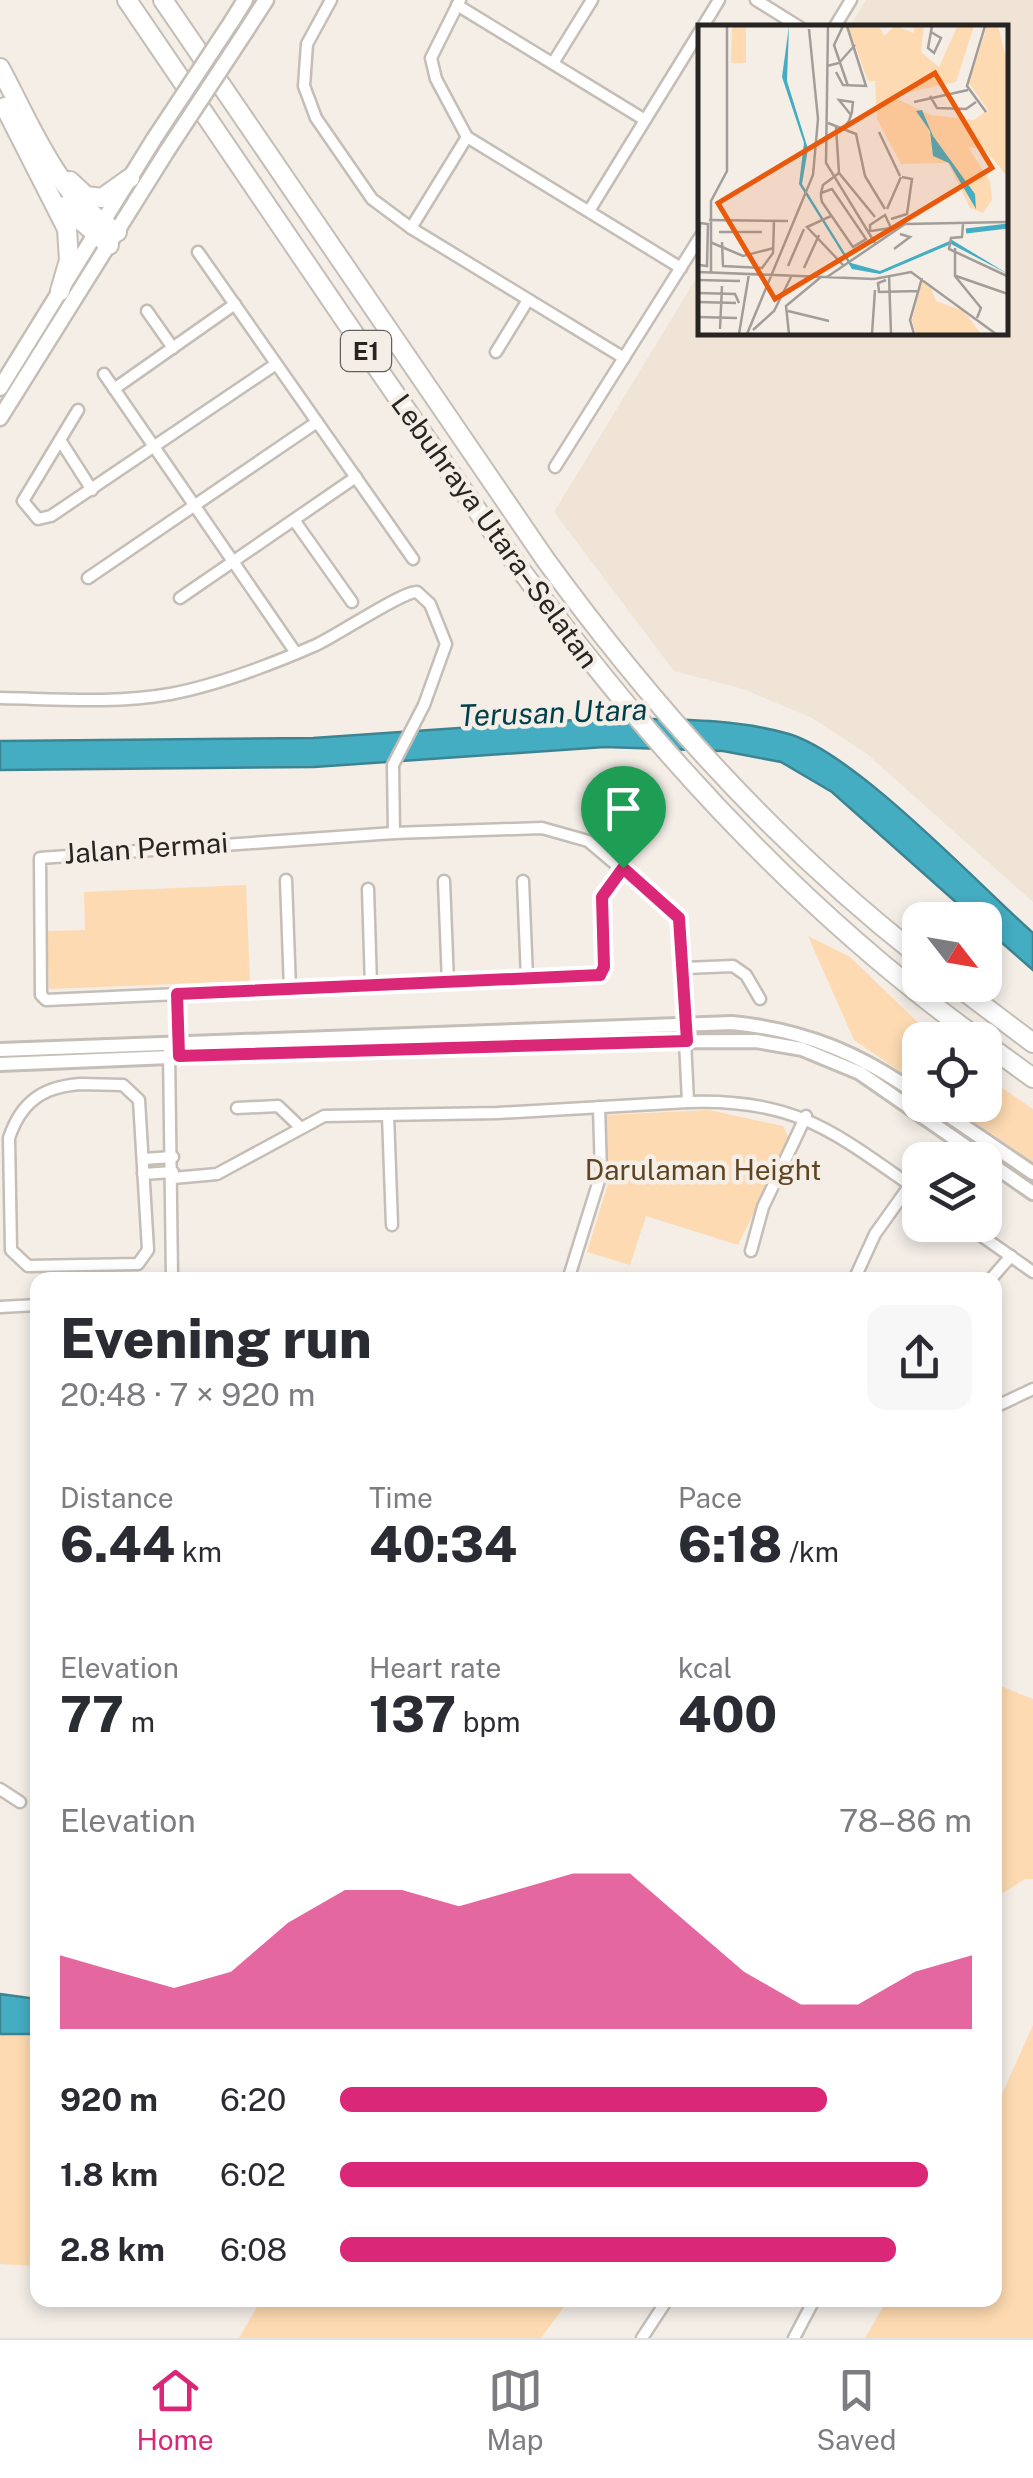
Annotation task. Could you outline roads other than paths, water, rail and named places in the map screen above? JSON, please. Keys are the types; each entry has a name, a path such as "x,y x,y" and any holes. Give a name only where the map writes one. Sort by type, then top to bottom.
{"highway":[{"name":"Lebuhraya Utara–Selatan","path":"127,0 494,536 615,696 681,770 851,936 958,1022"},
{"name":"Lebuhraya Utara–Selatan","path":"163,0 545,559 639,679 708,758 856,903 902,942"},
{"path":"0,68 8,102 67,229 69,260 60,290"},
{"path":"8,102 79,192 102,198 130,178"},
{"path":"8,102 58,198 106,234"},
{"path":"979,1002 1033,1043"},
{"name":"Lebuhraya Utara–Selatan","path":"1002,1056 1033,1078"}],"main road":[{"path":"0,418 106,234 130,178 245,0"},
{"path":"0,388 60,290 168,151 266,0"}],"street":[{"path":"332,0 308,44 307,98 372,198 411,228 624,358"},
{"path":"553,63 592,0"},
{"path":"704,25 720,0"},
{"path":"756,0 796,25"},
{"path":"836,25 851,0"},
{"path":"645,120 458,2 431,58 436,79 467,137 681,268"},
{"path":"589,211 698,35"},
{"path":"411,228 467,137"},
{"path":"555,467 698,240"},
{"path":"198,252 413,560"},
{"path":"496,352 528,300"},
{"path":"114,389 235,304"},
{"path":"146,311 172,348"},
{"path":"78,410 25,495 25,506 43,520 276,364"},
{"path":"104,374 296,653"},
{"path":"88,578 317,422"},
{"path":"60,440 92,490"},
{"path":"180,598 356,477"},
{"path":"294,520 352,602"},
{"path":"0,698 170,694 296,653 374,615 399,596 408,592 422,594 440,622 446,644 418,718 394,766 394,832"},
{"name":"Jalan Permai","path":"623,868 602,897 604,967 600,975 42,999 40,858 394,832 542,828 588,842 623,868 679,918 688,1024 688,1102"},
{"path":"286,880 290,989"},
{"path":"444,881 448,983"},
{"path":"523,881 527,978"},
{"path":"368,890 371,986"},
{"path":"684,968 733,966 746,976 760,998"},
{"path":"173,1272 177,994"},
{"path":"0,1064 174,1050 732,1023 801,1034 866,1060 902,1084"},
{"path":"0,1050 756,1041 832,1060 884,1088 1033,1193"},
{"path":"78,1060 80,1084"},
{"path":"0,1076 19,1062"},
{"path":"80,1084 123,1085 136,1094 148,1250 142,1262 40,1267 18,1260 11,1250 9,1138 13,1126 39,1092 80,1084"},
{"path":"144,1174 218,1174 299,1126 324,1116 688,1102 745,1103 806,1116 902,1180"},
{"path":"236,1108 278,1106 299,1126"},
{"path":"570,1272 601,1174 599,1107"},
{"path":"388,1115 392,1225"},
{"path":"751,1252 764,1208 806,1116"},
{"path":"958,1122 1033,1173"},
{"path":"143,1159 172,1157"},
{"path":"858,1272 875,1234 902,1204"},
{"path":"991,1242 1033,1272"},
{"path":"997,1272 1011,1256"},
{"path":"0,1307 30,1305"},
{"path":"1002,1404 1033,1389"},
{"path":"0,1789 20,1802"},
{"path":"642,2338 662,2307"},
{"path":"794,2338 810,2307"}],"water":[{"name":"Terusan Utara","path":"604,718 697,720 789,734 848,766 1000,902 956,902 832,792 781,762 723,751 605,747 314,767 0,770 0,741 313,738"},
{"name":"Terusan Utara","path":"1002,903 1033,933 1033,970 1002,943"},
{"path":"0,1994 30,1998 30,2034 0,2034"}],"park label":[{"name":"Darulaman Height","path":"703,1170"}]}
